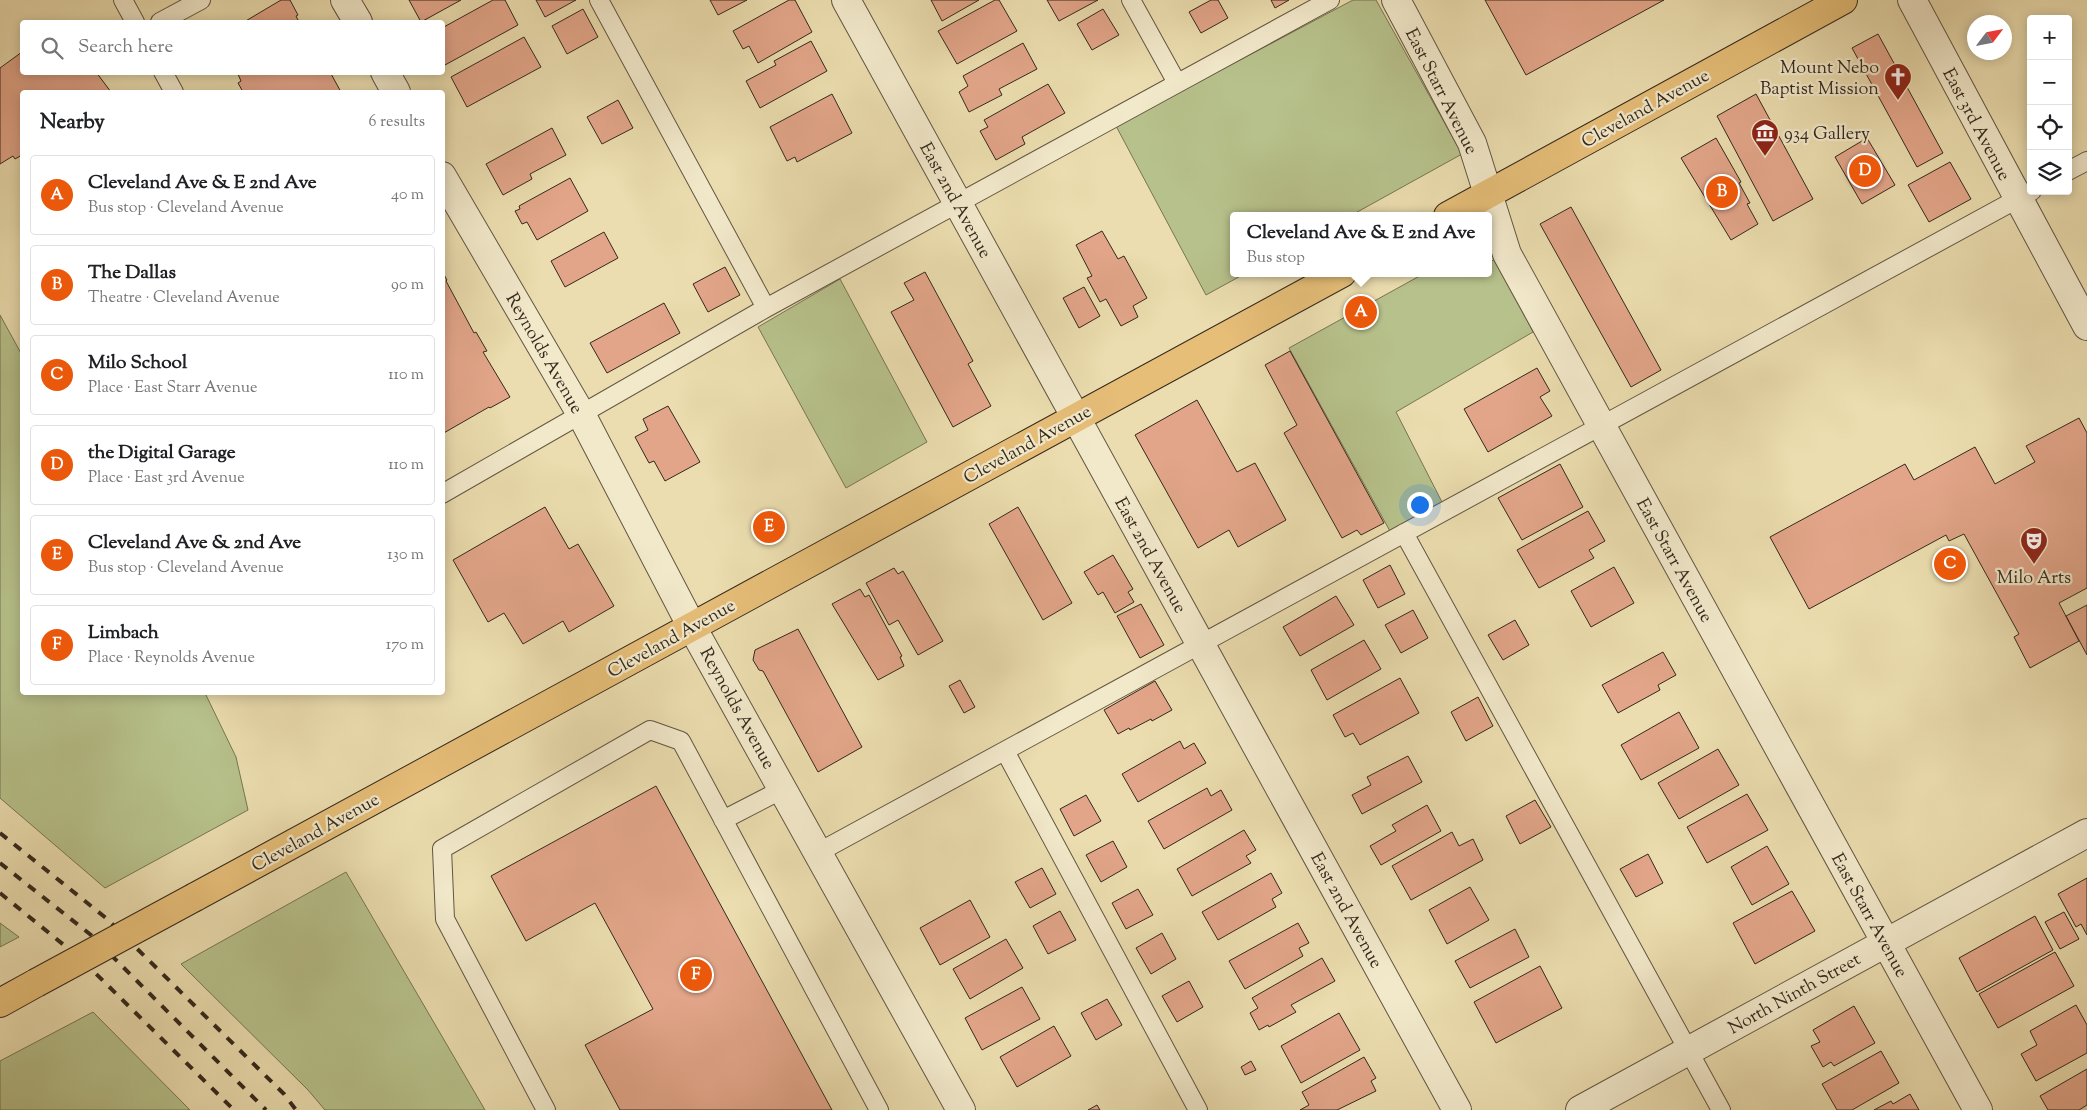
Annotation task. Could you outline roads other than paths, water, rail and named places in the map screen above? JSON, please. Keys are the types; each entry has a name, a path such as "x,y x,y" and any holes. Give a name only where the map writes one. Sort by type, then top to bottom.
{"main road":[{"name":"Cleveland Avenue","path":"1455,212 1842,0"},
{"name":"Cleveland Avenue","path":"0,1003 1335,277"}],"street":[{"path":"345,0 357,20"},
{"name":"East 2nd Avenue","path":"846,0 1457,1110"},
{"name":"East Starr Avenue","path":"1397,0 1472,143 1507,254 1978,1110"},
{"name":"East 3rd Avenue","path":"1912,0 2024,195 2087,326"},
{"path":"387,75 395,90"},
{"name":"Reynolds Avenue","path":"445,181 581,414 692,626 961,1110"},
{"name":"North Ninth Street","path":"1580,1110 2087,833"}],"lane":[{"path":"122,0 134,20"},
{"path":"164,20 201,0"},
{"path":"600,0 766,308"},
{"path":"1131,0 1177,83"},
{"path":"445,492 766,308 1330,0"},
{"path":"165,75 173,90"},
{"path":"2072,169 2087,161"},
{"path":"818,852 2024,195"},
{"path":"1404,533 1721,1110"},
{"path":"546,1110 445,919 442,849 650,730 681,741 880,1110"},
{"path":"1005,751 1198,1110"},
{"path":"723,820 783,789"}],"railway":[{"path":"0,833 106,918 284,1094 296,1110"},
{"path":"0,863 91,935 266,1110"},
{"path":"0,893 81,959 234,1110"}],"place":[{"name":"Mount Nebo Baptist Mission","path":"1898,101"},
{"name":"934 Gallery","path":"1765,157"},
{"name":"the Digital Garage","path":"1865,171"},
{"name":"The Dallas","path":"1722,192"},
{"name":"Cleveland Ave & E 2nd Ave","path":"1361,312"},
{"name":"Cleveland Ave & 2nd Ave","path":"769,527"},
{"name":"Milo School","path":"1950,564"},
{"name":"Milo Arts","path":"2034,565"},
{"name":"Limbach","path":"696,975"}]}
